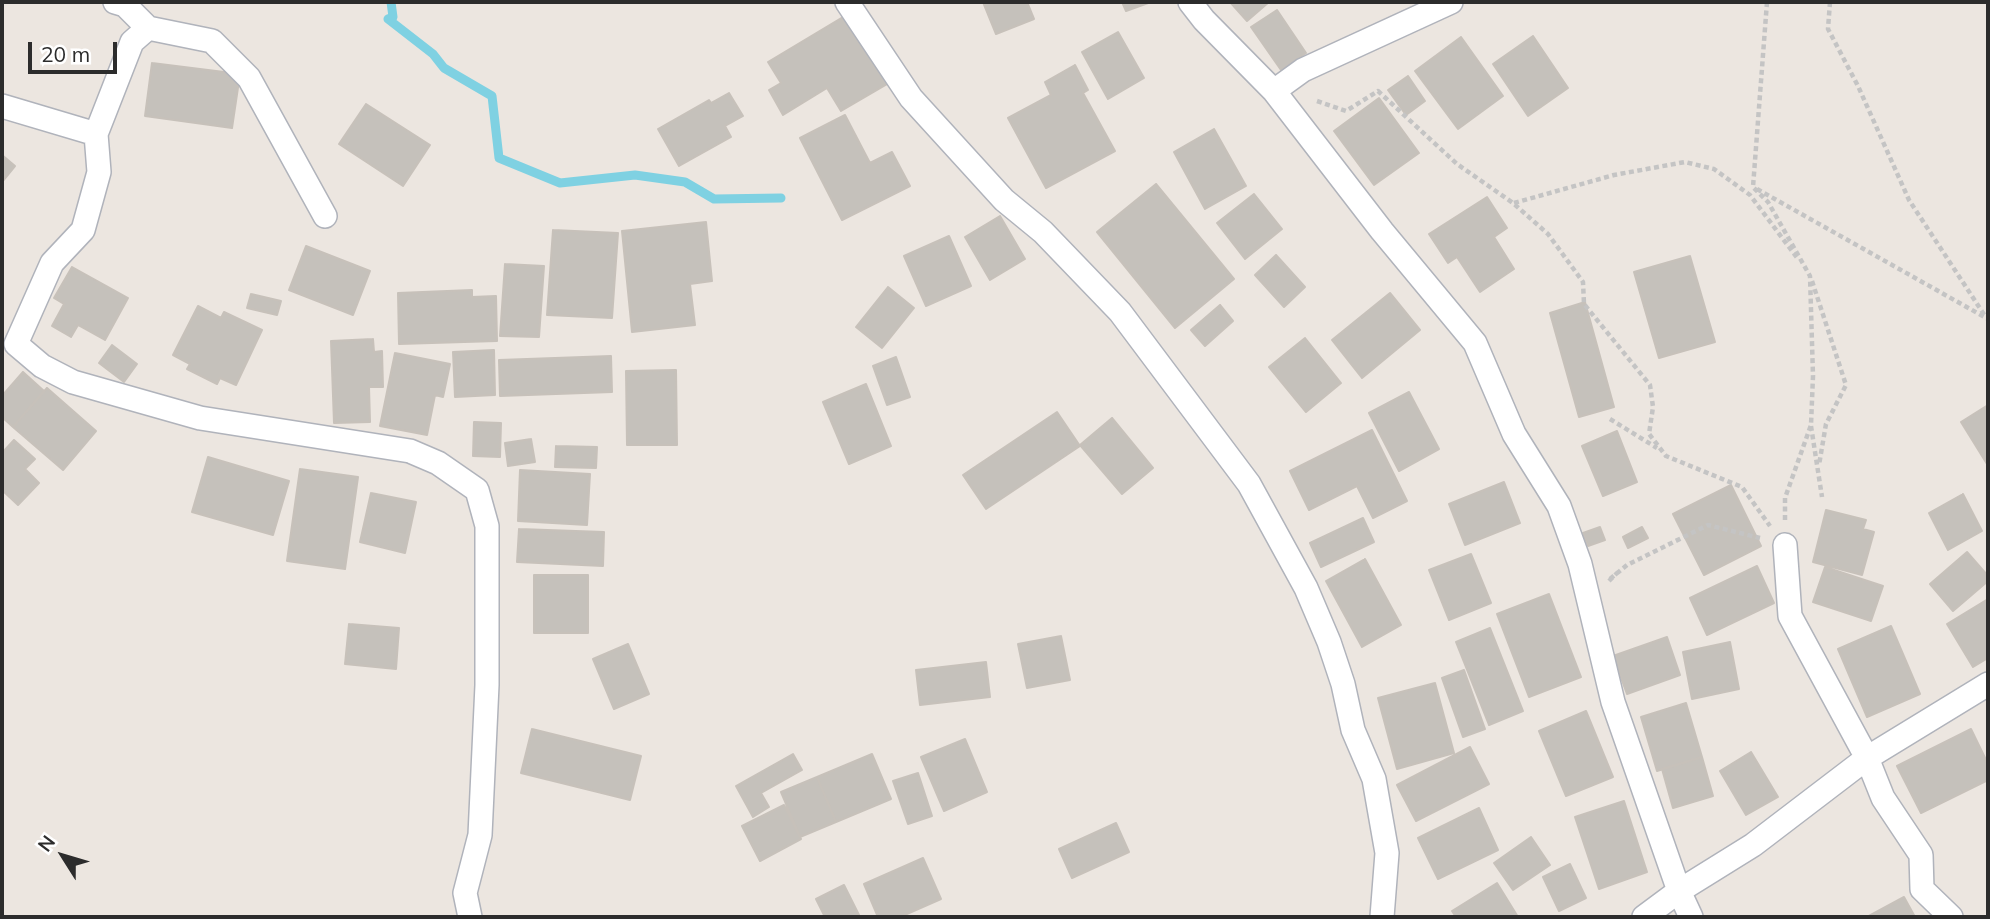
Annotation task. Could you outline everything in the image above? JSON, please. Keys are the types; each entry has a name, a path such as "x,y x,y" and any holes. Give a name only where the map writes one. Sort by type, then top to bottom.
{"street":[{"path":"115,2 125,5 148,28 212,41 249,78 325,216"},
{"path":"847,2 911,98 996,191 1043,232 1120,312 1249,484 1306,588 1320,621 1343,684 1353,730 1374,779 1387,853 1382,917"},
{"path":"1190,2 1273,91 1373,220 1475,344 1514,434 1559,506 1580,564 1613,702 1679,891 1691,917"},
{"path":"1273,91 1303,70 1451,2"},
{"path":"148,28 132,42 96,134 99,172 83,230 52,263 9,353 73,382 200,418 410,452 438,463 477,491 487,526 487,685 480,835 465,894 470,917"},
{"path":"2,106 96,134"},
{"path":"1785,544 1790,616 1867,758 1884,798 1921,855 1922,889 1951,917"},
{"path":"1644,917 1679,891 1753,845 1867,758 1988,684"}],"path":[{"path":"1767,2 1753,187 1768,202 1810,276 1846,385 1826,424 1819,465"},
{"path":"1830,2 1828,29 1858,86 1909,200 1987,318"},
{"path":"1303,70 1312,100 1346,111 1378,92 1457,164 1513,203 1548,234 1583,282 1584,304 1650,385 1653,407 1649,434 1666,456"},
{"path":"1513,203 1614,175 1685,162 1714,169 1750,195 1810,276 1813,376 1811,425 1822,497"},
{"path":"1753,187 1987,318"},
{"path":"1611,419 1651,443 1666,456 1742,487 1785,544"},
{"path":"1785,544 1785,498 1811,425"},
{"path":"1601,587 1627,565 1709,525 1785,544"}],"building":[{"path":"983,2 1027,2 1034,19 996,34"},
{"path":"1122,2 1151,2 1126,11"},
{"path":"1230,2 1269,2 1247,21"},
{"path":"1277,10 1306,53 1281,70 1251,27"},
{"path":"848,14 889,83 841,111 827,88 783,115 769,90 781,83 768,62"},
{"path":"1118,32 1144,78 1108,99 1082,52"},
{"path":"1533,36 1568,88 1528,116 1493,64"},
{"path":"1461,37 1503,96 1458,129 1415,71"},
{"path":"152,63 240,74 232,128 145,116"},
{"path":"1075,65 1088,90 1083,93 1115,151 1046,188 1008,118 1051,95 1045,82"},
{"path":"1408,76 1425,101 1406,115 1388,90"},
{"path":"729,93 743,116 725,126 731,137 679,166 658,129 709,100 711,103"},
{"path":"1379,98 1419,153 1374,185 1334,131"},
{"path":"366,104 430,145 403,186 339,144"},
{"path":"845,115 870,163 892,152 910,186 842,220 800,138"},
{"path":"1214,129 1246,186 1205,209 1174,152"},
{"path":"2,155 15,166 2,182"},
{"path":"1156,184 1234,279 1175,328 1097,232"},
{"path":"1254,194 1282,229 1245,259 1217,223"},
{"path":"1487,197 1507,228 1494,237 1514,269 1480,292 1457,257 1448,263 1429,234"},
{"path":"1000,216 1025,259 990,280 965,237"},
{"path":"706,222 712,281 690,284 695,325 632,332 622,231"},
{"path":"553,230 618,233 612,318 547,315"},
{"path":"949,236 971,286 926,306 904,256"},
{"path":"306,246 370,271 353,315 289,290"},
{"path":"1276,255 1305,287 1284,307 1255,275"},
{"path":"1690,256 1715,342 1659,358 1634,272"},
{"path":"505,264 544,266 539,337 500,336"},
{"path":"72,267 128,298 105,340 78,325 71,337 52,326 64,304 54,298"},
{"path":"888,287 914,308 882,348 856,327"},
{"path":"472,290 472,297 496,296 497,341 399,344 398,293"},
{"path":"1390,293 1420,330 1362,378 1332,340"},
{"path":"251,294 281,301 277,315 247,308"},
{"path":"1585,302 1614,407 1579,417 1550,313"},
{"path":"1220,305 1233,321 1205,346 1191,330"},
{"path":"198,306 221,318 224,312 262,330 236,385 220,378 217,384 187,369 190,364 173,355"},
{"path":"1305,338 1341,383 1306,412 1269,367"},
{"path":"373,339 374,352 382,351 383,387 369,387 370,422 334,423 331,341"},
{"path":"112,345 137,364 124,382 99,363"},
{"path":"494,350 495,395 455,397 453,352"},
{"path":"395,353 450,364 443,397 435,395 427,435 380,426"},
{"path":"611,356 612,392 500,396 499,360"},
{"path":"896,357 910,397 887,405 873,366"},
{"path":"676,370 677,445 627,445 626,371"},
{"path":"23,372 44,391 13,427 2,417 2,396"},
{"path":"866,384 891,446 849,464 823,402"},
{"path":"47,388 96,431 63,470 13,427"},
{"path":"1409,392 1439,449 1399,471 1369,413"},
{"path":"1988,405 1988,463 1987,464 1961,422"},
{"path":"1057,412 1080,446 986,509 963,475"},
{"path":"1112,418 1153,468 1122,494 1080,445"},
{"path":"474,422 501,423 500,457 473,456"},
{"path":"1372,430 1407,501 1373,518 1357,486 1309,510 1290,471"},
{"path":"1617,431 1637,482 1603,496 1582,446"},
{"path":"531,439 535,462 508,466 505,443"},
{"path":"14,440 35,459 25,469 39,483 18,505 2,490 2,453"},
{"path":"556,446 597,447 596,468 555,467"},
{"path":"208,457 289,481 273,535 192,512"},
{"path":"300,469 358,477 345,569 287,561"},
{"path":"520,470 590,474 587,525 518,521"},
{"path":"1504,482 1520,523 1465,545 1449,504"},
{"path":"1731,485 1761,546 1704,575 1673,514"},
{"path":"371,493 416,502 405,553 360,542"},
{"path":"1963,494 1982,531 1948,550 1929,513"},
{"path":"1826,510 1866,520 1863,529 1874,532 1862,575 1813,562"},
{"path":"1363,518 1374,542 1321,567 1310,543"},
{"path":"1600,527 1605,540 1588,546 1583,533"},
{"path":"1642,527 1648,538 1628,548 1623,537"},
{"path":"519,529 604,532 603,566 517,562"},
{"path":"1967,552 1988,576 1988,581 1953,611 1930,584"},
{"path":"1471,554 1491,603 1449,620 1429,570"},
{"path":"1365,559 1401,625 1362,647 1326,581"},
{"path":"1757,566 1774,603 1707,635 1690,598"},
{"path":"1825,567 1883,586 1871,621 1813,602"},
{"path":"534,575 588,575 588,633 534,633"},
{"path":"1549,594 1581,677 1529,697 1497,614"},
{"path":"1988,599 1988,658 1973,667 1947,624"},
{"path":"349,624 399,628 396,669 345,664"},
{"path":"1891,626 1920,694 1867,717 1838,649"},
{"path":"1490,628 1523,711 1489,725 1456,642"},
{"path":"1061,636 1070,680 1027,688 1018,644"},
{"path":"1667,637 1680,675 1627,694 1613,656"},
{"path":"1730,642 1739,689 1692,699 1683,652"},
{"path":"628,644 649,694 614,709 593,659"},
{"path":"986,662 990,697 920,705 916,670"},
{"path":"1464,670 1485,729 1463,737 1442,678"},
{"path":"1435,683 1454,753 1397,769 1378,698"},
{"path":"1686,703 1702,757 1657,771 1641,717"},
{"path":"1586,711 1613,777 1566,796 1539,731"},
{"path":"532,729 641,756 630,800 521,773"},
{"path":"1971,729 1988,764 1988,780 1921,813 1897,766"},
{"path":"965,739 987,792 944,811 921,757"},
{"path":"1470,747 1489,784 1416,821 1397,785"},
{"path":"1751,752 1778,797 1746,815 1720,771"},
{"path":"793,754 802,770 761,793 769,807 753,817 736,786"},
{"path":"872,754 891,799 836,822 817,777"},
{"path":"1702,757 1713,796 1673,808 1662,769"},
{"path":"918,773 932,816 908,824 893,781"},
{"path":"817,777 836,822 800,837 781,792"},
{"path":"1624,801 1647,872 1599,889 1575,817"},
{"path":"784,805 801,839 760,861 742,826"},
{"path":"1479,808 1498,850 1438,879 1418,838"},
{"path":"1116,823 1129,852 1072,878 1059,849"},
{"path":"1531,837 1550,865 1513,890 1494,863"},
{"path":"923,858 941,899 900,917 878,917 864,884"},
{"path":"1570,864 1586,898 1559,911 1543,877"},
{"path":"1497,883 1518,917 1456,917 1452,911"},
{"path":"844,885 860,917 825,917 816,899"},
{"path":"1904,897 1915,917 1867,917"}],"waterway":[{"path":"391,2 393,17 388,19 433,54 444,68 492,96 499,158 560,183 635,175 685,182 714,199 781,198"}]}
